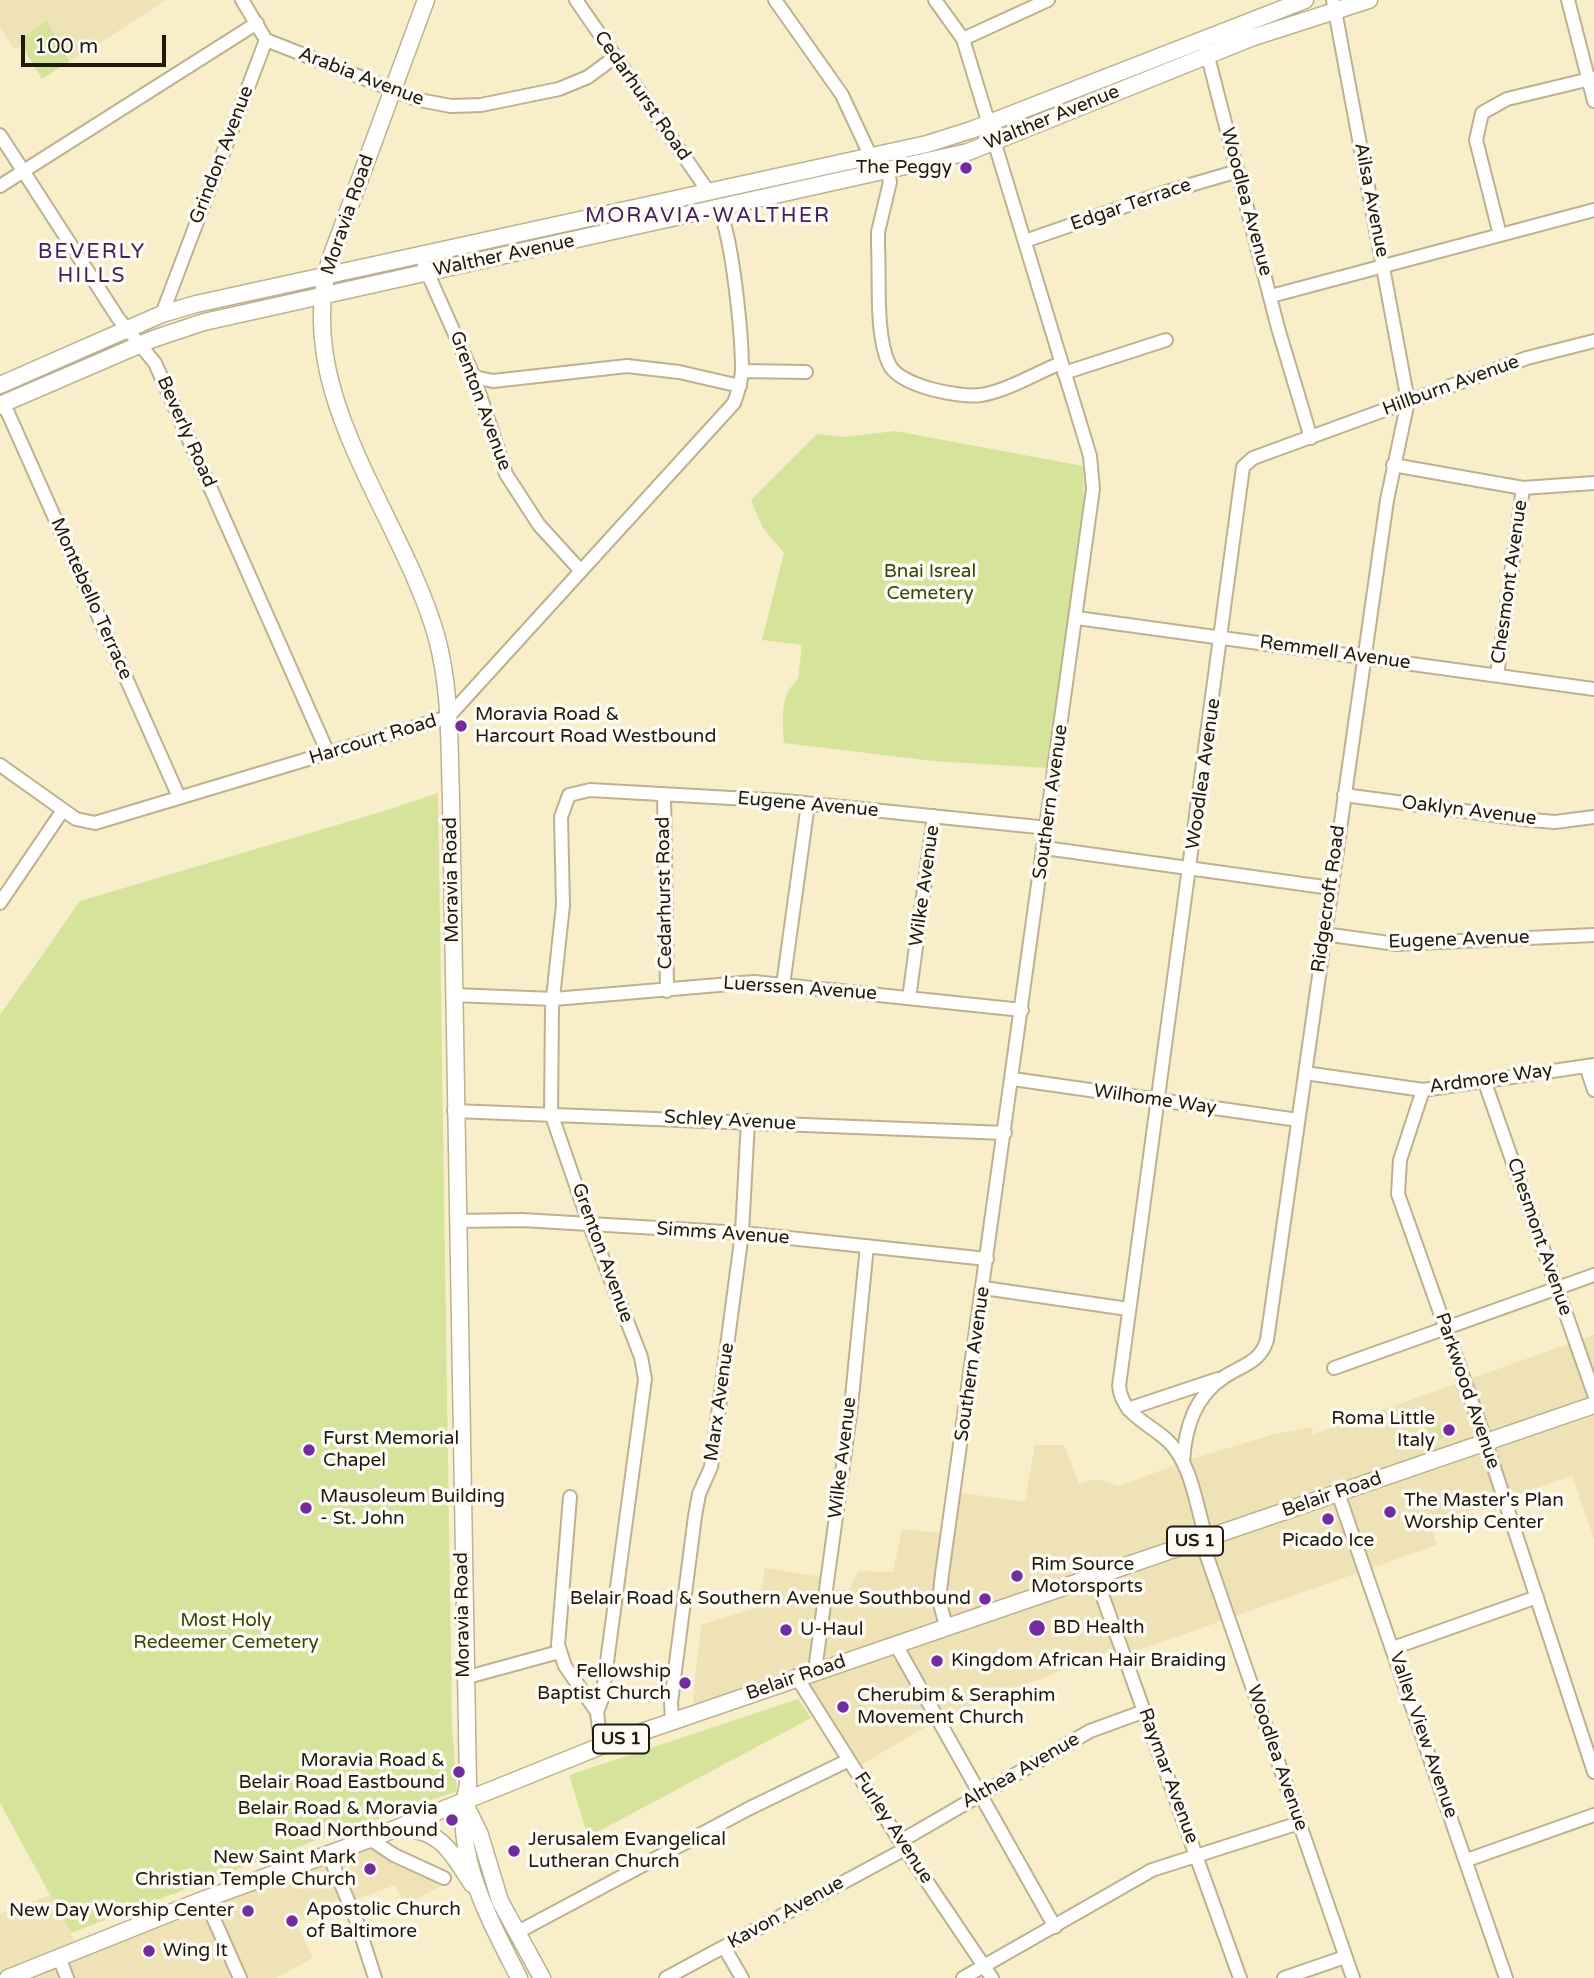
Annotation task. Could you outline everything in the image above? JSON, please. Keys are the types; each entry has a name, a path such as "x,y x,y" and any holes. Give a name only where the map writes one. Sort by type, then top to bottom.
{"main road":[{"name":"Moravia Road","path":"426,0 326,275 322,295 322,351 332,389 433,626 444,669 448,717 468,1785 462,1830 479,1894 519,1978"},
{"name":"Walther Avenue","path":"0,385 162,314 326,275 927,144 987,124 1305,0"},
{"name":"Walther Avenue","path":"1,404 141,344 204,322 888,172 993,143 1334,5 1369,0"},
{"path":"708,191 719,209"},
{"name":"Belair Road","path":"8,1978 205,1899 370,1839 601,1746 796,1676 896,1645 1594,1405"},
{"path":"464,1801 480,1835 500,1901 542,1978"},
{"path":"394,1829 414,1829 438,1838 448,1846 479,1894"}],"street":[{"path":"242,0 266,40"},
{"name":"Cedarhurst Road","path":"576,0 708,191"},
{"path":"775,0 842,95 871,157 888,172 890,182 878,232 878,247 884,344 891,368 917,385 971,396 1166,340"},
{"name":"Southern Avenue","path":"935,0 963,39 1092,471 1091,508 1077,618 939,1600 946,1626"},
{"path":"963,39 1048,0"},
{"path":"1568,0 1591,79 1594,101"},
{"name":"Ailsa Avenue","path":"1334,5 1408,401"},
{"path":"0,186 257,23"},
{"name":"Woodlea Avenue","path":"1202,39 1209,56 1311,438 1253,458 1243,467 1191,869 1119,1386 1121,1399 1128,1409 1167,1440 1183,1462 1203,1538 1353,1978"},
{"name":"Arabia Avenue","path":"266,40 435,105 481,105 574,84 615,57"},
{"name":"Grindon Avenue","path":"162,314 266,40"},
{"path":"1500,235 1476,140 1482,113 1507,99 1591,79"},
{"name":"Beverly Road","path":"0,135 128,330 141,344 172,400 328,753"},
{"name":"Edgar Terrace","path":"1025,241 1163,193 1238,171"},
{"path":"474,377 493,381 627,366 674,371 740,386 742,370 730,260 719,209"},
{"path":"1271,296 1594,210"},
{"name":"Grenton Avenue","path":"421,255 474,377 499,457 515,490 539,525 581,571"},
{"name":"Hillburn Avenue","path":"1311,438 1527,358 1594,341"},
{"path":"742,370 806,372"},
{"name":"Harcourt Road","path":"0,765 80,821 95,823 448,717 723,417 734,403 740,386"},
{"name":"Ridgecroft Road","path":"1128,1409 1223,1377 1254,1361 1265,1347 1363,657 1393,465 1408,401"},
{"name":"Montebello Terrace","path":"1,404 179,797"},
{"path":"1393,465 1523,488 1594,483"},
{"name":"Chesmont Avenue","path":"1497,676 1523,488"},
{"name":"Remmell Avenue","path":"1077,618 1594,689"},
{"name":"Eugene Avenue","path":"569,795 590,790 664,794 808,804 1048,828"},
{"name":"Cedarhurst Road","path":"664,794 667,991"},
{"name":"Grenton Avenue","path":"569,795 561,817 563,905 554,999 551,1113 590,1226 641,1357 645,1379 602,1699 597,1712"},
{"name":"Oaklyn Avenue","path":"1344,795 1544,821 1594,817"},
{"path":"783,985 808,804"},
{"path":"0,904 63,810"},
{"name":"Wilke Avenue","path":"909,998 934,816"},
{"path":"1045,848 1331,888"},
{"name":"Eugene Avenue","path":"1324,934 1396,944 1594,935"},
{"name":"Luerssen Avenue","path":"453,995 554,999 667,991 732,982 1022,1010"},
{"path":"1590,1065 1594,1090"},
{"name":"Ardmore Way","path":"1305,1073 1423,1090 1590,1065"},
{"name":"Wilhome Way","path":"1013,1079 1298,1120"},
{"name":"Chesmont Avenue","path":"1484,1080 1594,1394"},
{"name":"Parkwood Avenue","path":"1423,1090 1400,1160 1397,1186 1594,1772"},
{"name":"Schley Avenue","path":"454,1111 1005,1133"},
{"name":"Marx Avenue","path":"672,1721 671,1702 695,1516 713,1458 742,1233 748,1121"},
{"name":"Simms Avenue","path":"457,1221 522,1220 742,1233 987,1259"},
{"name":"Wilke Avenue","path":"815,1670 851,1407 867,1246"},
{"path":"1334,1368 1594,1275"},
{"path":"984,1288 1128,1309"},
{"name":"Ridgecroft Road","path":"1183,1462 1184,1442 1192,1415 1202,1398 1223,1377"},
{"name":"Valley View Avenue","path":"1338,1493 1506,1978"},
{"path":"570,1497 558,1632 559,1652 565,1666 597,1712 601,1746"},
{"name":"Raymar Avenue","path":"1095,1575 1240,1978"},
{"path":"1393,1648 1537,1597"},
{"path":"896,1645 1055,1927"},
{"path":"464,1678 559,1652"},
{"name":"Furley Avenue","path":"796,1676 903,1845 988,1972"},
{"name":"Althea Avenue","path":"903,1845 981,1795 1095,1728 1145,1711"},
{"path":"516,1933 750,1808 849,1760"},
{"path":"1467,1860 1594,1815"},
{"path":"963,1978 988,1972 1055,1927 1152,1870 1299,1823"},
{"path":"370,1839 394,1855 444,1878"},
{"name":"Kavon Avenue","path":"666,1978 903,1845"},
{"path":"328,1853 357,1922 375,1978"},
{"path":"205,1899 240,1978"},
{"path":"724,1947 742,1978"},
{"path":"58,1957 67,1978"},
{"path":"1284,1978 1345,1957"}],"shaded area":[{"path":"0,0 166,0 72,61 48,28 14,49 0,27"},
{"path":"1594,1335 1594,1539 1572,1476 1430,1524 1437,1545 1125,1655 1122,1647 943,1717 854,1769 796,1677 699,1712 693,1699 701,1625 759,1607 765,1568 835,1579 834,1590 849,1590 858,1571 893,1572 902,1529 949,1534 956,1492 1025,1502 1035,1445 1064,1445 1079,1484 1096,1479 1119,1486 1192,1459 1275,1434 1313,1427 1311,1435"},
{"path":"373,1840 451,1881 405,1905 395,1885 296,1922 313,1958 276,1978 240,1978 238,1975 230,1978 0,1978 0,1914 50,1895 79,1949"}],"green space":[{"path":"46,20 70,61 42,79 19,41"},
{"name":"Bnai Isreal Cemetery","path":"895,431 1083,466 1084,510 1047,768 933,761 784,743 785,700 798,679 802,645 762,640 784,553 763,528 751,500 817,434 844,437"},
{"name":"Most Holy Redeemer Cemetery","path":"438,793 452,1726 457,1791 272,1856 71,1933 0,1803 0,1015 80,901"},
{"path":"1434,1409 1444,1438 1432,1441 1423,1413"},
{"path":"798,1699 811,1718 588,1837 569,1775"}],"place":[{"name":"The Peggy","path":"966,168"},
{"name":"Moravia Road & Harcourt Road Westbound","path":"461,726"},
{"name":"Roma Little Italy","path":"1449,1430"},
{"name":"Furst Memorial Chapel","path":"309,1450"},
{"name":"Mausoleum Building - St. John","path":"306,1508"},
{"name":"The Master's Plan Worship Center","path":"1390,1512"},
{"name":"Picado Ice","path":"1328,1519"},
{"name":"Rim Source Motorsports","path":"1017,1576"},
{"name":"Belair Road & Southern Avenue Southbound","path":"985,1599"},
{"name":"BD Health","path":"1037,1628"},
{"name":"U-Haul","path":"786,1630"},
{"name":"Kingdom African Hair Braiding","path":"937,1661"},
{"name":"Fellowship Baptist Church","path":"685,1683"},
{"name":"Cherubim & Seraphim Movement Church","path":"843,1707"},
{"name":"Moravia Road & Belair Road Eastbound","path":"459,1772"},
{"name":"Belair Road & Moravia Road Northbound","path":"452,1820"},
{"name":"Jerusalem Evangelical Lutheran Church","path":"514,1851"},
{"name":"New Saint Mark Christian Temple Church","path":"370,1869"},
{"name":"New Day Worship Center","path":"248,1911"},
{"name":"Apostolic Church of Baltimore","path":"292,1921"},
{"name":"Wing It","path":"149,1951"}],"district":[{"name":"MORAVIA-WALTHER","path":"708,216"},
{"name":"BEVERLY HILLS","path":"92,264"}]}
